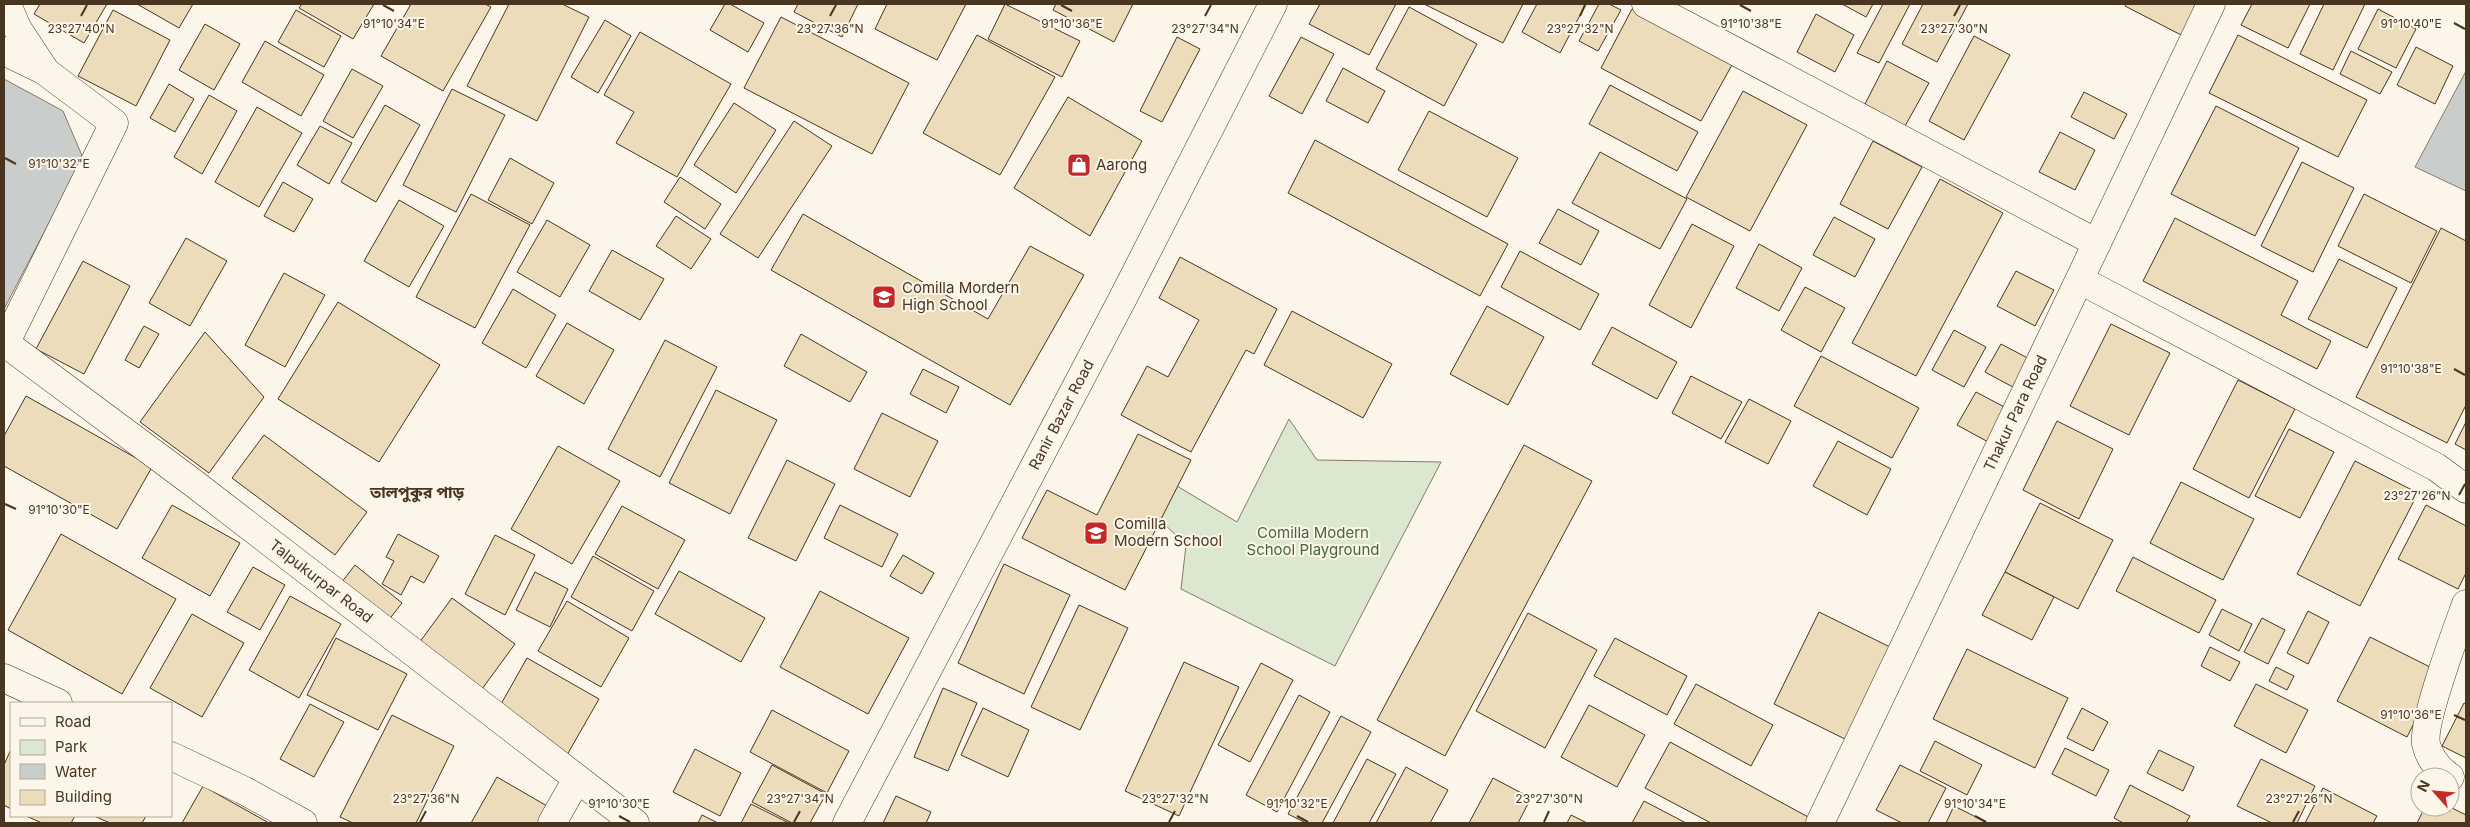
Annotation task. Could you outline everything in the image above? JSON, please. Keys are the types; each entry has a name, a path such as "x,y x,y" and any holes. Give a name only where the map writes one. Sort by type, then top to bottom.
{"street":[{"path":"8,4 17,28 46,72"},
{"name":"Ranir Bazar Road","path":"847,823 1124,296 1272,4"},
{"path":"1646,4 2097,243"},
{"name":"Thakur Para Road","path":"1820,823 2211,4"},
{"path":"4,51 46,72 114,124 5,344"},
{"path":"2080,280 2436,467 2466,488"},
{"name":"Talpukurpar Road","path":"5,344 192,482 634,823"},
{"path":"2439,767 2433,761 2426,742 2428,723 2447,657 2466,604"},
{"path":"4,678 56,702"},
{"path":"172,756 243,790 303,823"},
{"path":"552,823 577,779"}],"green space":[{"name":"Comilla Modern School Playground","path":"1289,419 1317,460 1441,462 1335,666 1181,589 1186,545 1157,517 1177,486 1237,522"}],"water":[{"path":"2466,71 2466,191 2415,167"},
{"path":"4,79 63,111 83,158 4,309"}],"building":[{"path":"40,4 107,4 84,43 34,14"},
{"path":"137,4 193,4 179,28"},
{"path":"302,4 374,4 353,39 299,8"},
{"path":"411,4 485,4 491,7 443,91 381,56"},
{"path":"509,4 562,4 589,17 537,121 467,86"},
{"path":"725,4 730,4 764,23 748,52 710,30"},
{"path":"798,4 858,4 842,37 794,12"},
{"path":"887,4 966,4 937,60 875,29"},
{"path":"1005,4 1080,41 1062,77 988,39"},
{"path":"1056,4 1133,4 1114,42 1053,10"},
{"path":"1320,4 1396,4 1369,55 1309,24"},
{"path":"1424,4 1523,4 1503,43"},
{"path":"1537,4 1586,4 1560,53 1522,32"},
{"path":"1599,4 1609,4 1621,10 1598,51 1579,41"},
{"path":"1842,4 1873,4 1866,17"},
{"path":"1883,4 1910,4 1879,63 1857,53"},
{"path":"1923,4 1968,4 1937,62 1902,44"},
{"path":"2126,4 2200,4 2183,36 2125,6"},
{"path":"2252,4 2310,4 2288,48 2241,25"},
{"path":"2324,4 2365,4 2333,70 2300,54"},
{"path":"1409,7 1477,44 1444,106 1376,69"},
{"path":"1632,9 1733,63 1701,121 1601,68"},
{"path":"2378,9 2416,29 2396,68 2358,49"},
{"path":"113,10 170,40 136,106 78,76"},
{"path":"296,10 341,36 324,67 278,42"},
{"path":"1816,14 1854,35 1835,72 1797,52"},
{"path":"781,17 909,83 872,154 744,88"},
{"path":"605,20 631,36 598,93 571,77"},
{"path":"205,24 240,44 214,90 179,70"},
{"path":"640,32 731,84 677,177 616,143 634,112 604,95"},
{"path":"977,35 1055,77 1000,175 923,133"},
{"path":"2238,35 2367,100 2338,157 2209,93"},
{"path":"1974,36 2010,55 1964,140 1929,121"},
{"path":"1177,37 1200,49 1162,122 1140,111"},
{"path":"1301,37 1334,54 1302,114 1269,96"},
{"path":"265,41 324,75 301,116 242,82"},
{"path":"2416,47 2453,66 2435,104 2397,85"},
{"path":"2351,51 2392,72 2380,94 2340,74"},
{"path":"1887,61 1929,83 1905,126 1865,104"},
{"path":"1343,68 1385,91 1368,123 1326,101"},
{"path":"352,69 383,86 353,138 323,121"},
{"path":"169,84 194,99 175,132 150,118"},
{"path":"1610,85 1698,132 1677,171 1589,124"},
{"path":"452,89 505,115 456,212 403,185"},
{"path":"1743,91 1807,125 1750,231 1686,197"},
{"path":"2084,92 2127,114 2114,139 2071,117"},
{"path":"209,95 237,111 202,174 174,157"},
{"name":"Aarong","path":"1068,97 1142,141 1090,236 1014,188"},
{"path":"734,103 776,130 736,193 694,165"},
{"path":"385,105 420,125 376,202 341,182"},
{"path":"2216,106 2299,148 2255,236 2171,194"},
{"path":"257,107 302,133 259,207 215,182"},
{"path":"1429,111 1518,158 1487,217 1398,170"},
{"path":"794,121 832,146 758,258 720,234"},
{"path":"320,126 352,143 329,184 297,165"},
{"path":"2060,132 2095,150 2075,190 2039,172"},
{"path":"1315,140 1508,244 1480,296 1288,193"},
{"path":"1873,141 1922,167 1888,229 1840,204"},
{"path":"1600,152 1687,199 1660,249 1572,203"},
{"path":"510,158 554,183 532,224 488,200"},
{"path":"2302,162 2354,188 2313,272 2261,246"},
{"path":"680,177 721,204 705,229 664,202"},
{"path":"1940,179 2003,213 1916,376 1852,343"},
{"path":"283,182 313,199 294,232 264,216"},
{"path":"471,194 530,225 475,328 416,297"},
{"path":"2364,194 2437,231 2411,283 2338,246"},
{"path":"399,200 444,226 409,287 364,261"},
{"path":"1558,209 1599,231 1581,265 1539,243"},
{"name":"Comilla Mordern High School","path":"803,214 988,319 1030,246 1084,275 1010,405 771,270"},
{"path":"676,216 711,239 691,269 656,246"},
{"path":"1834,217 1875,239 1855,277 1813,255"},
{"path":"2175,218 2298,281 2281,315 2331,341 2317,369 2143,281"},
{"path":"547,220 590,245 560,297 517,272"},
{"path":"1692,224 1734,246 1691,328 1649,305"},
{"path":"2441,228 2466,241 2466,405 2447,443 2356,397"},
{"path":"186,238 227,261 190,326 149,303"},
{"path":"1759,244 1802,268 1779,311 1736,288"},
{"path":"612,250 664,279 640,320 589,291"},
{"path":"1520,251 1599,294 1580,330 1501,287"},
{"path":"1180,257 1277,309 1254,354 1246,350 1191,452 1121,415 1147,366 1168,377 1199,320 1159,298"},
{"path":"2339,259 2397,288 2367,348 2308,319"},
{"path":"83,261 130,286 84,374 36,349"},
{"path":"2016,271 2054,290 2035,326 1997,306"},
{"path":"284,273 325,295 285,367 245,345"},
{"path":"1805,287 1845,308 1821,352 1781,330"},
{"path":"513,289 556,315 526,368 482,343"},
{"path":"338,302 440,365 379,462 278,399"},
{"path":"1487,306 1544,337 1508,405 1450,374"},
{"path":"1292,311 1392,364 1363,418 1264,365"},
{"path":"567,323 614,350 584,404 536,376"},
{"path":"2111,324 2170,353 2129,435 2070,406"},
{"path":"144,326 159,334 139,368 125,360"},
{"path":"1612,327 1677,362 1657,399 1592,364"},
{"path":"1954,330 1986,347 1964,387 1932,370"},
{"path":"205,332 264,397 209,473 140,422"},
{"path":"801,334 867,372 850,402 784,366"},
{"path":"665,340 717,367 660,477 608,449"},
{"path":"2001,344 2039,364 2024,393 1985,372"},
{"path":"1821,356 1919,408 1892,458 1794,406"},
{"path":"923,369 959,387 946,413 910,394"},
{"path":"1691,376 1742,402 1721,439 1672,413"},
{"path":"2238,380 2295,409 2249,498 2193,469"},
{"path":"716,390 777,420 730,514 669,483"},
{"path":"1976,392 2010,410 1992,444 1957,425"},
{"path":"26,396 152,467 117,529 4,466 4,436"},
{"path":"1749,399 1791,421 1768,464 1725,442"},
{"path":"882,413 938,441 910,497 854,469"},
{"path":"2057,421 2113,449 2079,519 2023,490"},
{"path":"2466,422 2466,450 2455,444"},
{"path":"2289,429 2334,452 2300,518 2255,496"},
{"path":"1138,434 1191,460 1125,590 1022,538 1047,490 1097,515"},
{"path":"264,435 367,512 335,555 232,478"},
{"path":"1838,441 1891,469 1867,515 1813,486"},
{"path":"1524,445 1592,481 1445,756 1377,720"},
{"path":"558,446 620,481 572,564 511,529"},
{"path":"787,460 835,484 796,561 748,538"},
{"path":"2355,461 2418,493 2360,606 2297,574"},
{"path":"2181,482 2254,519 2223,580 2150,543"},
{"path":"2040,503 2113,540 2078,609 2005,572"},
{"path":"172,505 240,543 210,596 142,558"},
{"path":"840,505 898,534 882,567 824,538"},
{"path":"2426,505 2466,526 2466,573 2458,589 2398,559"},
{"path":"622,506 685,540 658,589 595,554"},
{"path":"61,534 176,599 122,694 8,630"},
{"path":"398,534 439,556 424,583 411,576 401,595 382,584 394,561 386,557"},
{"path":"495,535 535,555 505,615 465,594"},
{"path":"903,555 934,573 922,594 890,576"},
{"path":"593,556 654,591 632,631 571,597"},
{"path":"2133,557 2216,600 2199,633 2116,591"},
{"path":"1004,564 1070,595 1024,694 958,663"},
{"path":"355,565 402,603 384,626 338,587"},
{"path":"253,567 285,585 260,630 227,612"},
{"path":"679,571 765,618 741,662 655,614"},
{"path":"535,572 568,589 550,627 516,610"},
{"path":"2005,572 2054,597 2032,640 1982,615"},
{"path":"820,591 909,638 868,714 780,667"},
{"path":"290,596 341,624 299,698 249,670"},
{"path":"452,598 515,644 482,689 419,643"},
{"path":"567,601 629,638 601,687 538,651"},
{"path":"1079,605 1128,628 1080,730 1031,707"},
{"path":"2222,609 2252,624 2239,651 2209,635"},
{"path":"2308,611 2329,622 2308,664 2287,653"},
{"path":"1819,612 1896,650 1851,742 1774,704"},
{"path":"1528,613 1597,650 1545,748 1476,711"},
{"path":"192,614 244,643 202,717 150,688"},
{"path":"2262,618 2285,630 2268,664 2244,652"},
{"path":"2370,637 2440,672 2407,737 2337,701"},
{"path":"336,638 407,674 378,730 307,695"},
{"path":"1615,638 1687,676 1667,715 1594,676"},
{"path":"2210,647 2240,662 2230,681 2201,666"},
{"path":"1967,649 2068,698 2035,768 1933,719"},
{"path":"527,658 599,699 567,755 496,713"},
{"path":"1184,662 1239,687 1179,816 1125,791"},
{"path":"1261,663 1293,680 1250,762 1218,745"},
{"path":"2276,667 2294,676 2287,690 2269,681"},
{"path":"1696,684 1773,725 1751,766 1674,724"},
{"path":"2256,684 2308,710 2286,753 2234,726"},
{"path":"943,688 977,703 948,771 914,757"},
{"path":"1299,695 1330,712 1277,812 1246,795"},
{"path":"2464,703 2466,704 2466,758 2442,746"},
{"path":"310,704 344,722 314,777 280,759"},
{"path":"1589,705 1645,735 1617,787 1561,757"},
{"path":"983,708 1029,730 1008,777 961,755"},
{"path":"2082,708 2108,722 2093,751 2067,738"},
{"path":"772,710 849,751 827,793 750,752"},
{"path":"392,715 454,746 416,823 353,823 340,817"},
{"path":"1341,716 1371,732 1322,823 1306,823 1288,814"},
{"path":"1935,741 1982,765 1967,795 1920,771"},
{"path":"1670,742 1810,818 1807,823 1711,823 1645,788"},
{"path":"2065,748 2109,770 2096,796 2052,774"},
{"path":"695,749 741,773 720,816 673,792"},
{"path":"2159,750 2194,767 2183,791 2147,773"},
{"path":"10,751 10,808 4,805 4,765"},
{"path":"1367,759 1396,774 1369,823 1333,823"},
{"path":"2261,759 2315,786 2297,823 2272,823 2237,806"},
{"path":"772,765 826,794 810,823 792,823 752,802"},
{"path":"1900,765 1946,788 1928,823 1902,823 1876,810"},
{"path":"1406,767 1448,790 1430,823 1376,823"},
{"path":"497,777 554,810 547,823 471,823"},
{"path":"1493,778 1531,798 1518,823 1469,823"},
{"path":"2130,785 2190,816 2186,823 2123,823 2114,818"},
{"path":"203,786 269,823 182,823"},
{"path":"2323,788 2377,816 2373,823 2305,823"},
{"path":"896,796 931,812 926,823 883,823"},
{"path":"1644,801 1686,823 1632,823"},
{"path":"751,804 789,823 741,823"},
{"path":"1954,806 1988,823 1946,823"},
{"path":"2460,812 2466,815 2466,823 2417,823 2420,817 2460,817"},
{"path":"702,815 718,823 698,823"},
{"path":"1571,815 1587,823 1567,823"},
{"path":"28,817 74,817 71,823 42,823"},
{"path":"96,817 145,817 142,823 110,823"}],"place":[{"name":"Aarong","path":"1079,165"},
{"name":"Comilla Mordern High School","path":"884,297"},
{"name":"Comilla Modern School","path":"1096,533"}],"district":[{"name":"তালপুকুর পাড়","path":"417,492"}]}
